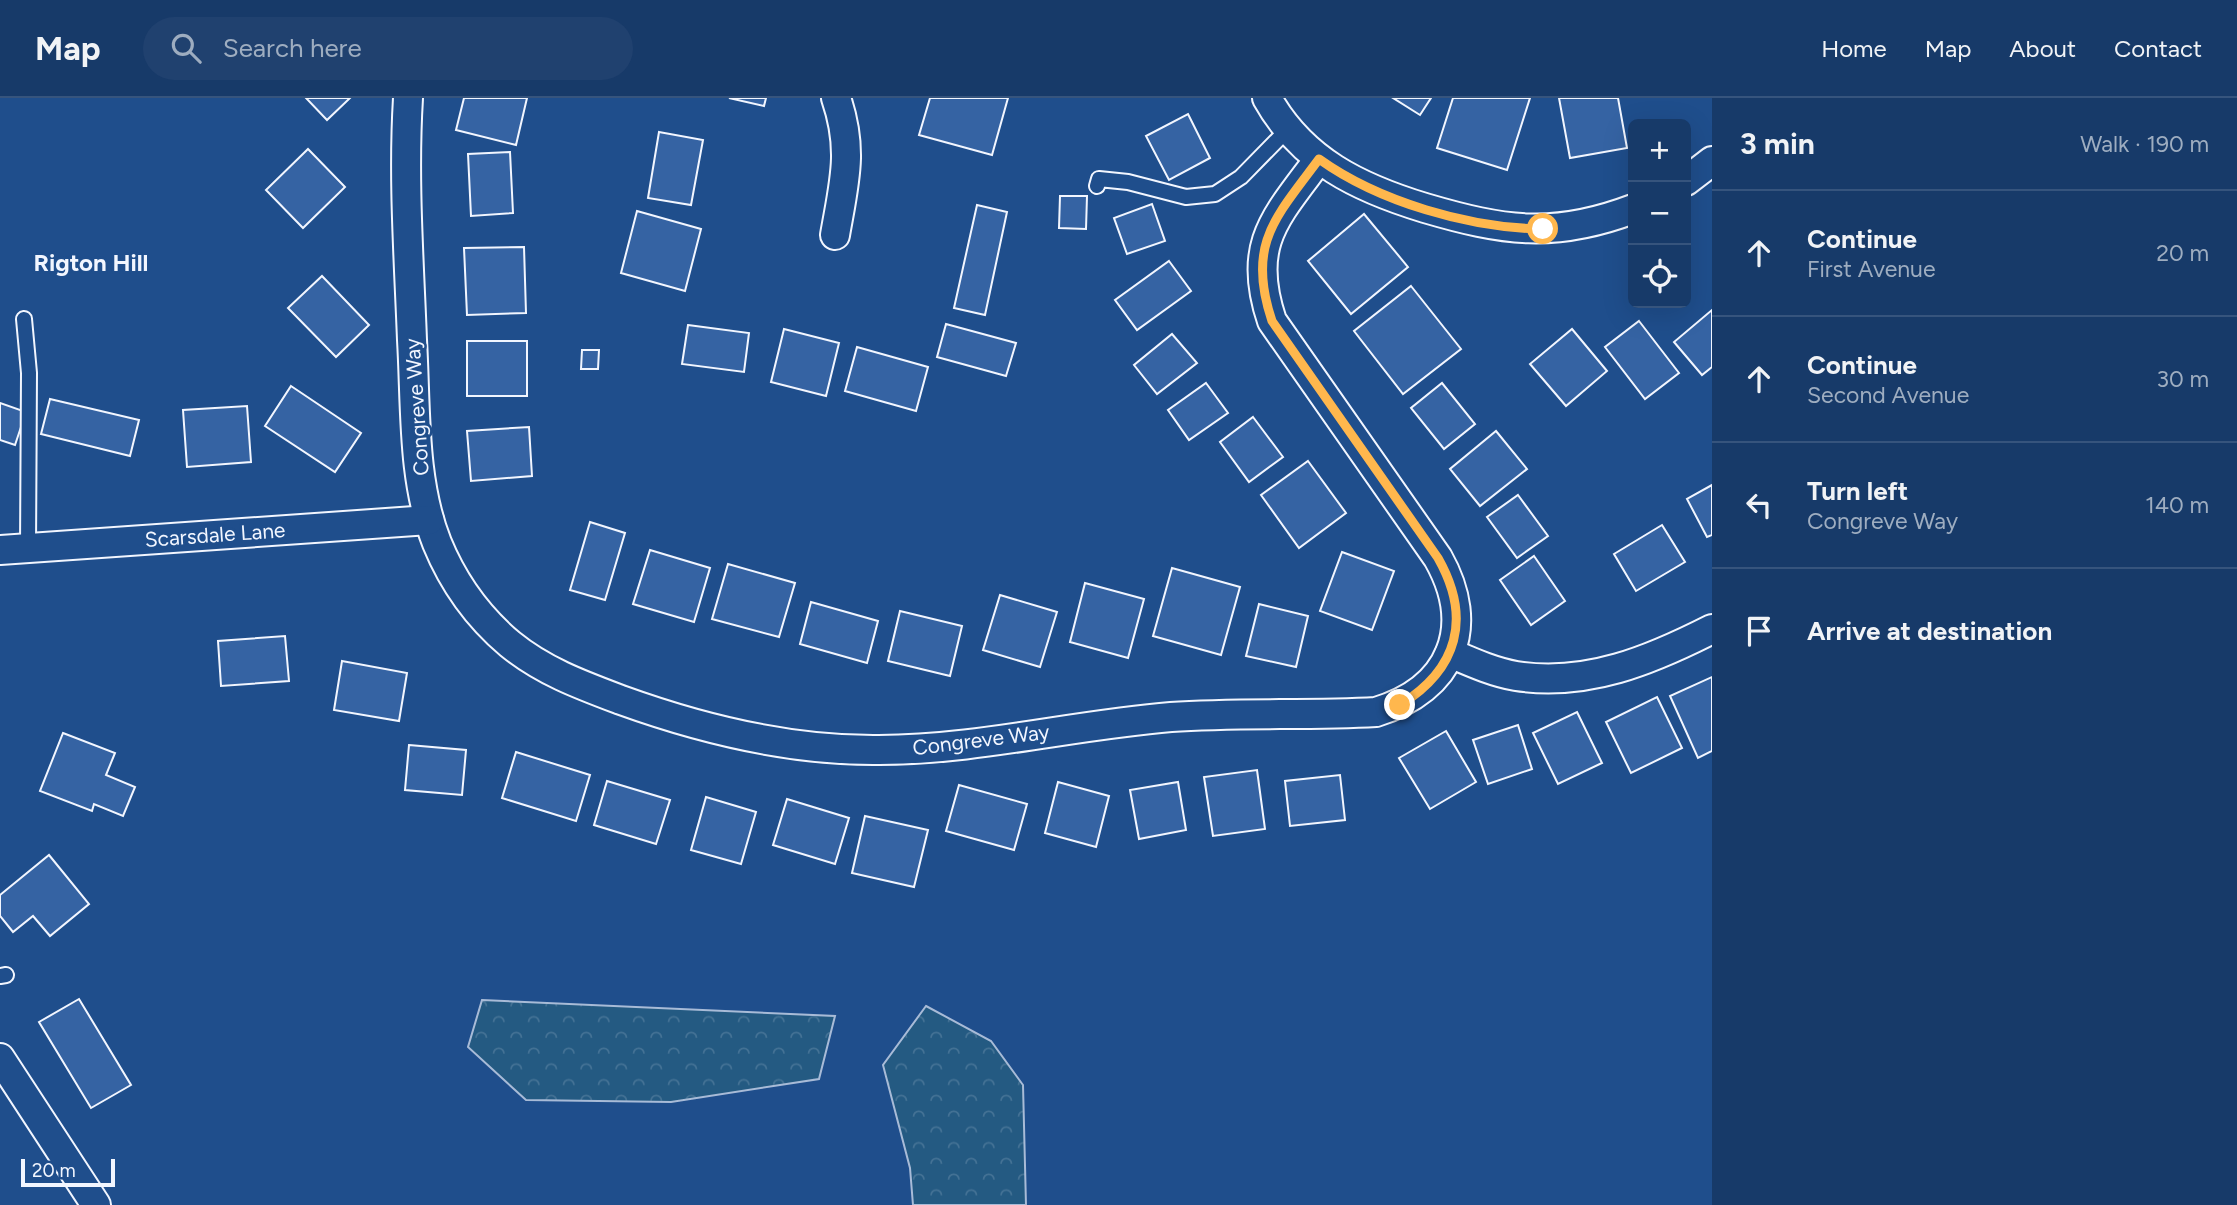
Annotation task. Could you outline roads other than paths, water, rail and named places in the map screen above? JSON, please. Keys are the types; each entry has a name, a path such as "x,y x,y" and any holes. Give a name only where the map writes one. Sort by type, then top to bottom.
{"street":[{"name":"Congreve Way","path":"408,98 405,136 408,250 418,454 429,520 448,566 468,598 492,627 530,659 574,682 663,715 730,734 830,749 932,748 1172,717 1376,712 1400,705 1421,692 1438,674 1450,653 1456,628 1456,604 1450,580 1438,558 1272,321 1263,295 1261,269 1265,243 1275,218 1319,159"},
{"path":"835,235 848,165 846,141 836,98"},
{"path":"1267,98 1289,128 1319,159 1340,174 1385,196 1470,222 1506,228 1555,228 1591,223 1628,211"},
{"path":"1691,177 1712,161"},
{"name":"Scarsdale Lane","path":"0,550 429,520"},
{"path":"1450,653 1514,676 1579,676 1643,662 1712,629"},
{"path":"0,1058 96,1205"}],"lane":[{"path":"1097,186 1099,179 1128,182 1186,197 1215,194 1241,177 1289,128"},
{"path":"24,319 29,373 28,548"}],"district":[{"name":"Rigton Hill","path":"91,263"}]}
